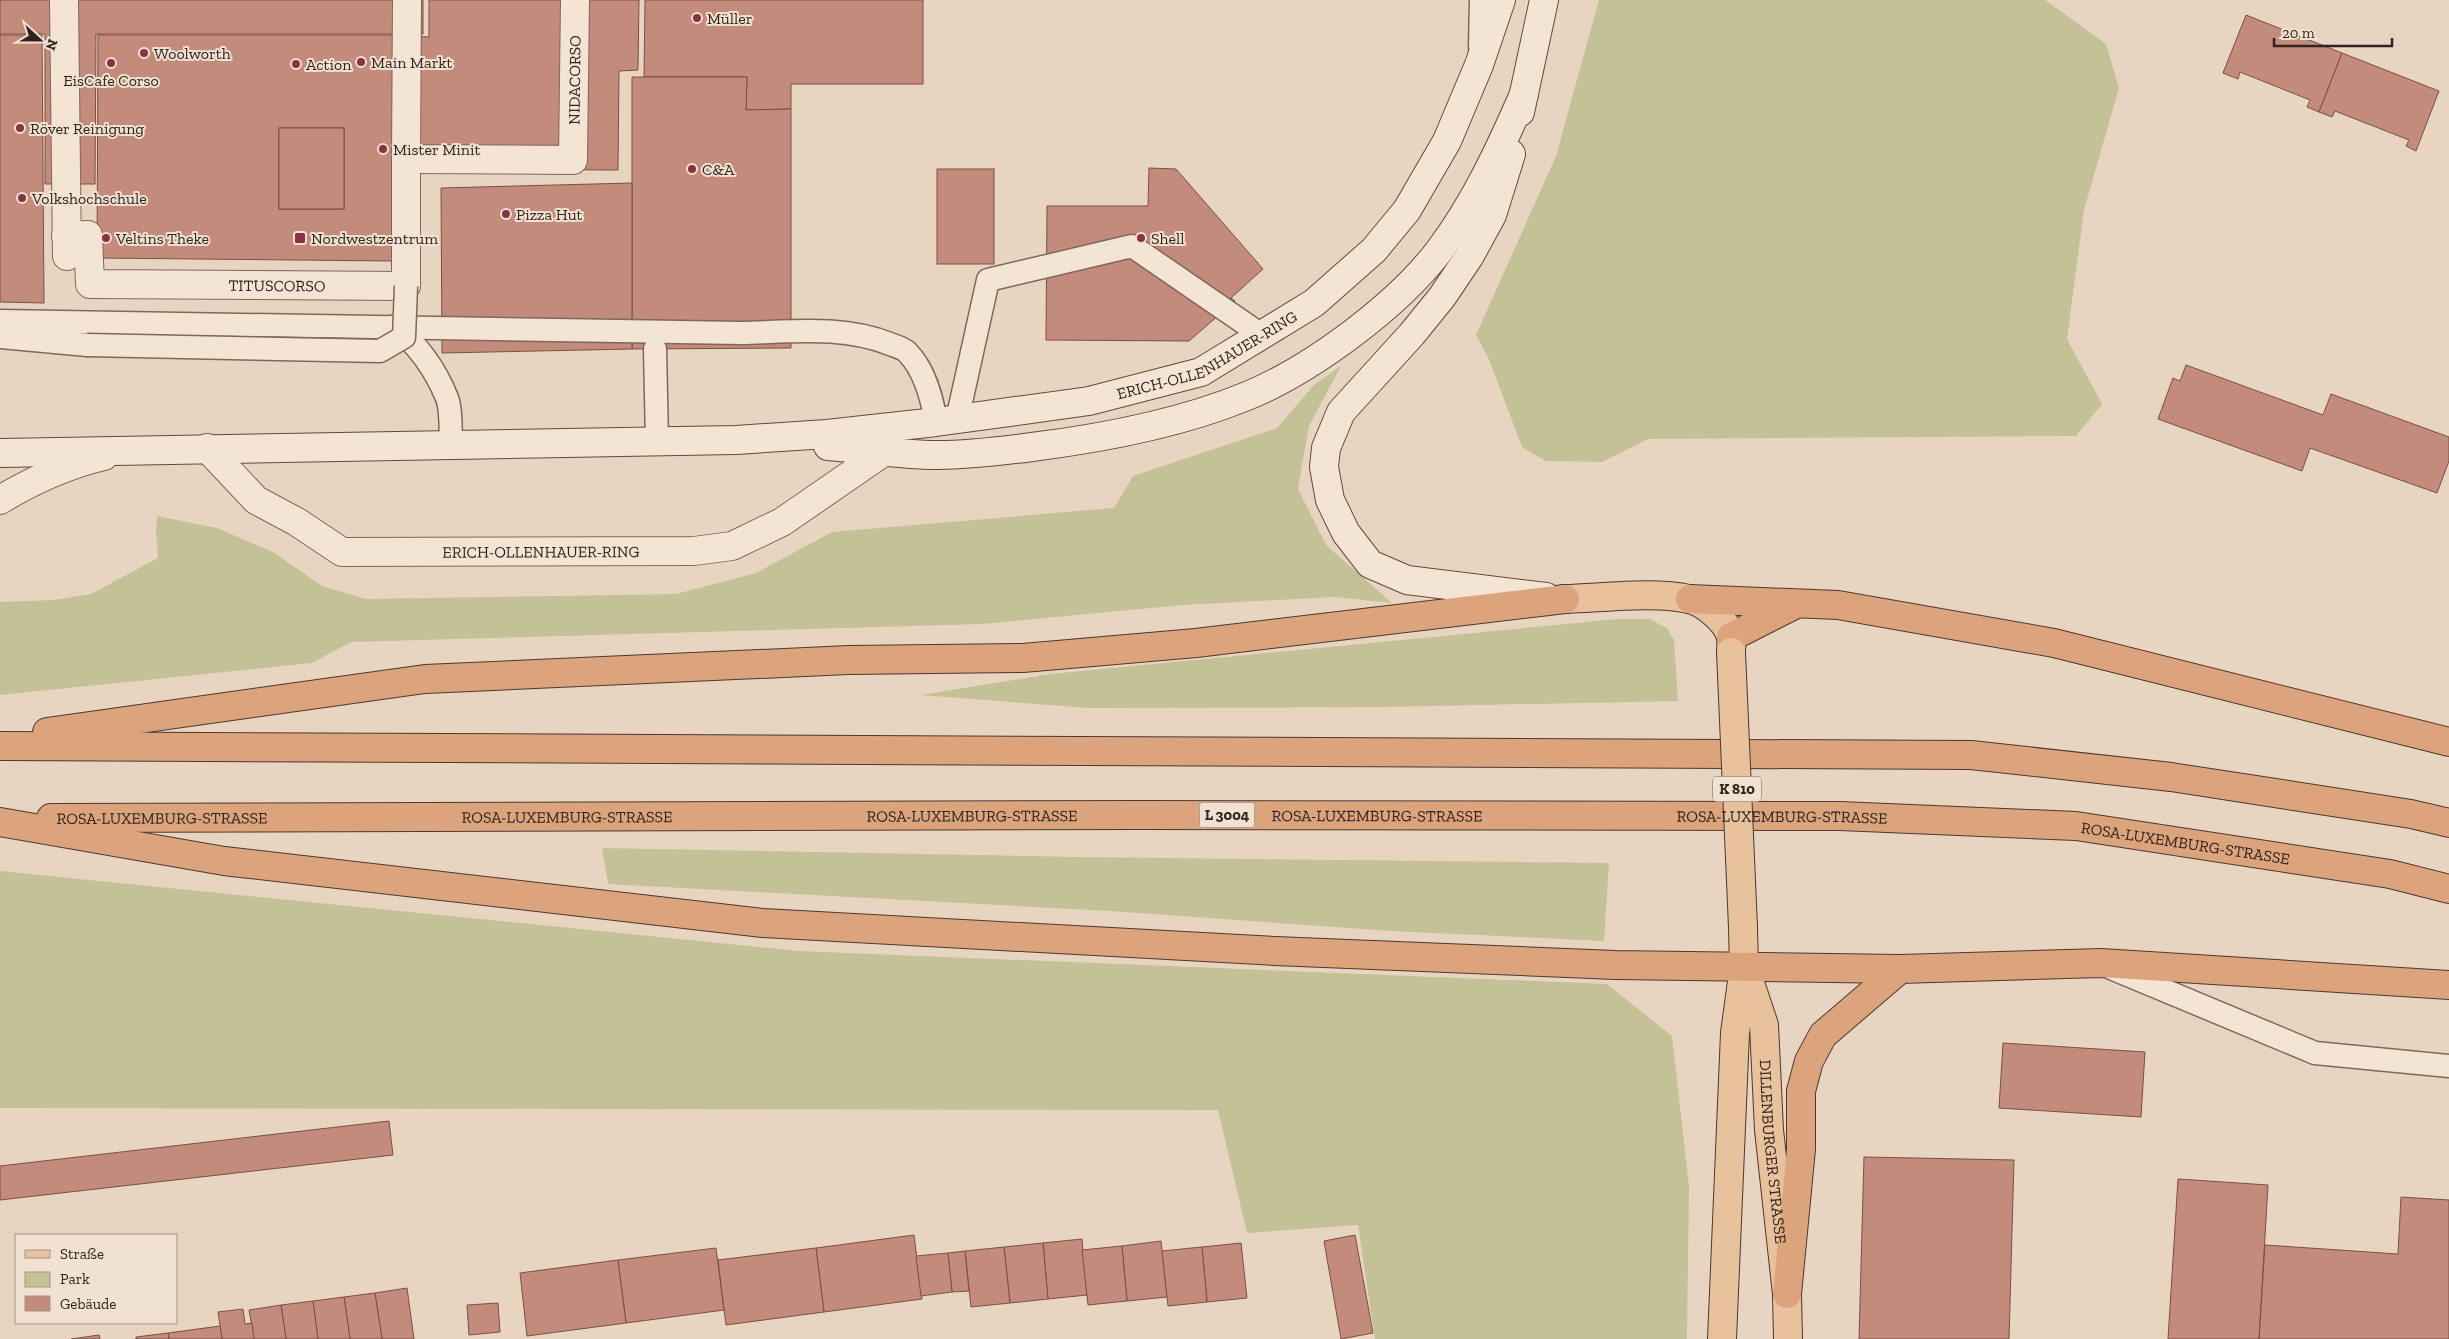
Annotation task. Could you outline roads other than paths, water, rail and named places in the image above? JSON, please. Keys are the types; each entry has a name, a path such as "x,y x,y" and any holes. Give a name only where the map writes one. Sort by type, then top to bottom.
{"highway":[{"path":"0,739 425,679 849,660 1023,658 1196,643 1565,599"},
{"path":"1690,599 1838,605 2054,644 2449,742"},
{"path":"1731,644 1799,602"},
{"path":"0,746 1971,755 2171,776 2411,814 2449,823"},
{"name":"ROSA-LUXEMBURG-STRASSE","path":"0,818 1120,815 1840,816 2076,826 2390,874 2449,889"},
{"path":"0,822 224,861 763,923 1275,951 1615,965 1900,969 2101,963 2449,985"},
{"path":"1787,1294 1801,1149 1800,1091 1809,1061 1823,1035 1900,969"}],"main road":[{"name":"TITUSCORSO","path":"64,0 66,246 88,235 90,284 406,286"},
{"path":"406,286 407,0"},
{"name":"NIDACORSO","path":"406,159 573,160 575,0"},
{"name":"ERICH-OLLENHAUER-RING","path":"0,453 736,440 827,434 946,421 1089,401 1201,372 1314,303 1374,250 1407,210 1447,141 1479,65 1500,0"},
{"name":"ERICH-OLLENHAUER-RING","path":"1544,0 1540,30 1524,94 1515,142 1492,215 1469,257 1442,297 1412,334 1341,412 1332,429 1326,448 1324,467 1330,500 1346,533 1370,564 1407,580 1565,599"},
{"name":"ERICH-OLLENHAUER-RING","path":"736,440 938,455 1008,450 1079,442 1161,424 1246,396 1275,383 1309,364 1385,308 1412,282 1438,252 1465,213 1498,153 1524,94"},
{"name":"ERICH-OLLENHAUER-RING","path":"207,448 256,500 296,522 342,552 694,551 732,546 782,522 885,450"},
{"path":"0,500 32,480 75,463 120,451"},
{"path":"1565,599 1651,596 1690,599 1709,609 1722,622 1731,644"},
{"name":"DILLENBURGER STRASSE","path":"1722,1339 1735,1033 1744,967 1731,644"},
{"name":"DILLENBURGER STRASSE","path":"1744,967 1764,1025 1769,1130 1787,1294 1788,1339"}],"lane":[{"path":"1479,65 1481,0"},
{"path":"946,421 988,280 1132,246 1262,336"},
{"path":"0,337 87,345 380,351 404,337 406,286"},
{"path":"0,329 111,320 368,319 392,328 411,339 423,356 447,399 451,444"},
{"path":"0,321 741,333 851,332 870,336 906,351 921,371 933,401 946,421"},
{"path":"655,349 657,441"},
{"path":"2101,963 2315,1053 2449,1066"}],"place":[{"name":"Müller","path":"697,18"},
{"name":"Woolworth","path":"144,53"},
{"name":"Main Markt","path":"361,62"},
{"name":"EisCafe Corso","path":"111,63"},
{"name":"Action","path":"296,64"},
{"name":"Röver Reinigung","path":"20,128"},
{"name":"Mister Minit","path":"383,149"},
{"name":"C&A","path":"692,169"},
{"name":"Volkshochschule","path":"22,198"},
{"name":"Pizza Hut","path":"506,214"},
{"name":"Veltins Theke","path":"106,238"},
{"name":"Nordwestzentrum","path":"300,238"},
{"name":"Shell","path":"1141,238"}]}
